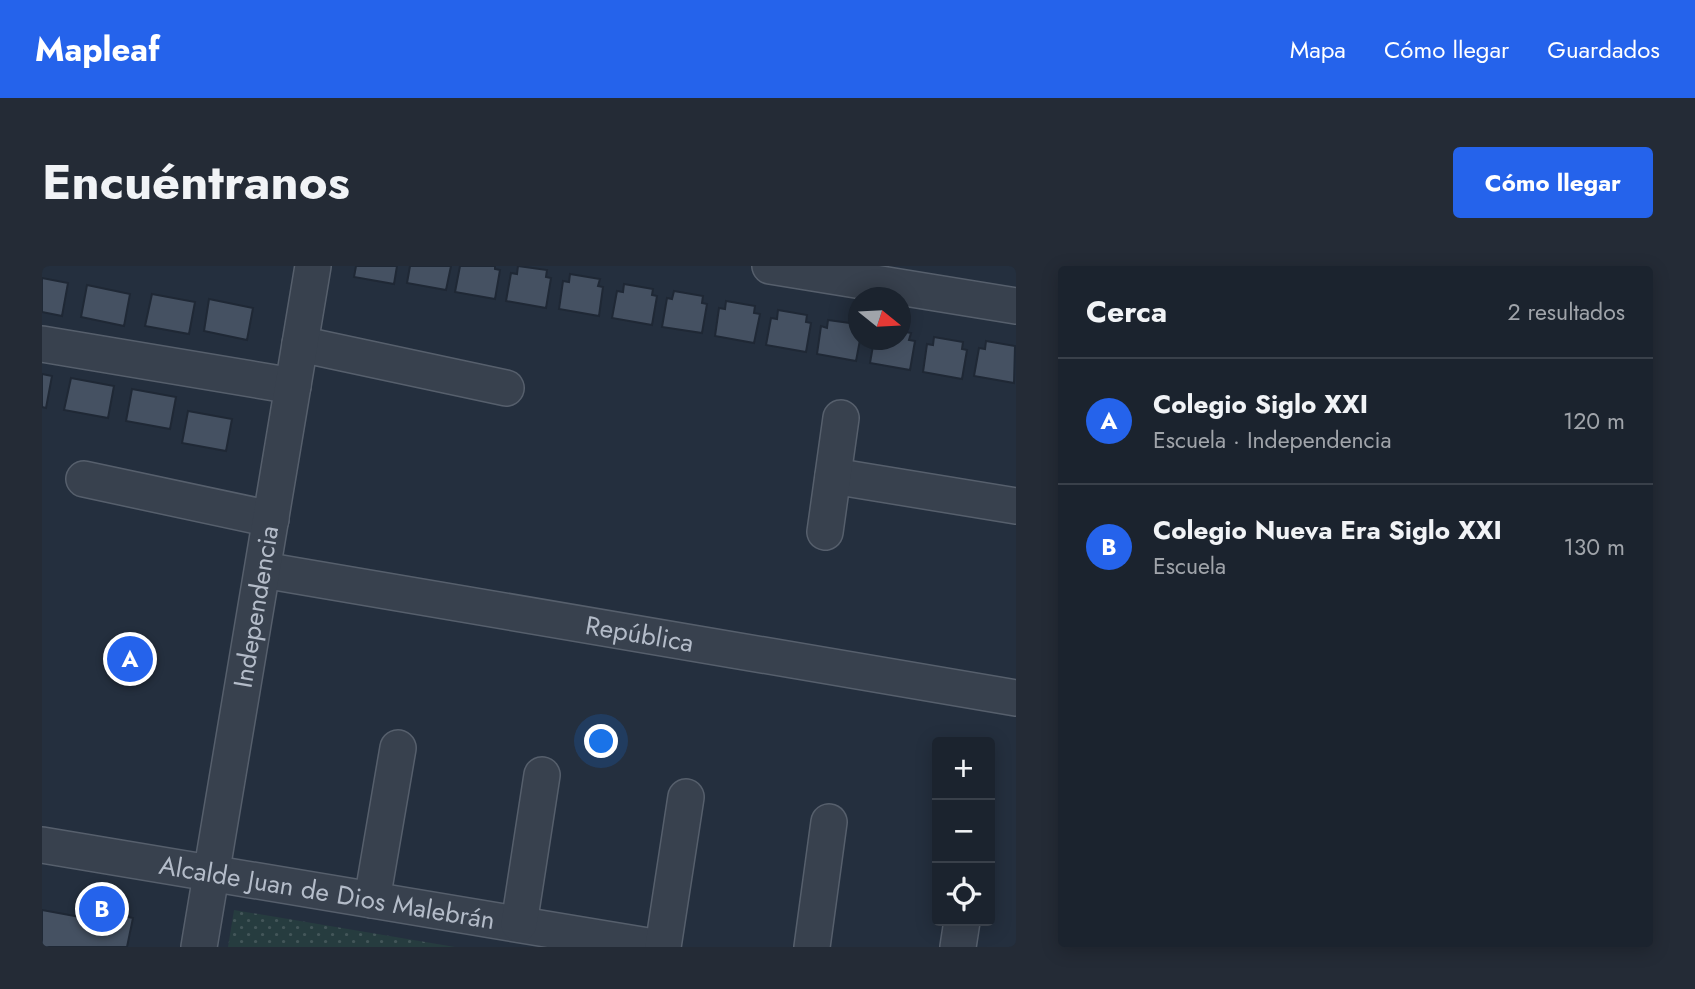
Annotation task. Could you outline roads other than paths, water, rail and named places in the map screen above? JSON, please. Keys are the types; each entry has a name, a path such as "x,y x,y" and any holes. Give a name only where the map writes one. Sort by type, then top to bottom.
{"street":[{"name":"Independencia","path":"199,947 313,266"},
{"path":"770,266 1016,306"},
{"path":"42,344 293,386"},
{"path":"300,344 506,388"},
{"path":"825,532 841,418"},
{"path":"832,476 1016,506"},
{"path":"84,479 271,519"},
{"name":"República","path":"263,570 1016,698"},
{"path":"372,900 398,748"},
{"path":"519,924 542,775"},
{"path":"663,947 686,797"},
{"path":"812,947 830,822"},
{"name":"Alcalde Juan de Dios Malebrán","path":"42,845 654,947"},
{"path":"958,947 961,926"}],"place":[{"name":"Colegio Siglo XXI","path":"130,659"},
{"name":"Colegio Nueva Era Siglo XXI","path":"102,909"}]}
